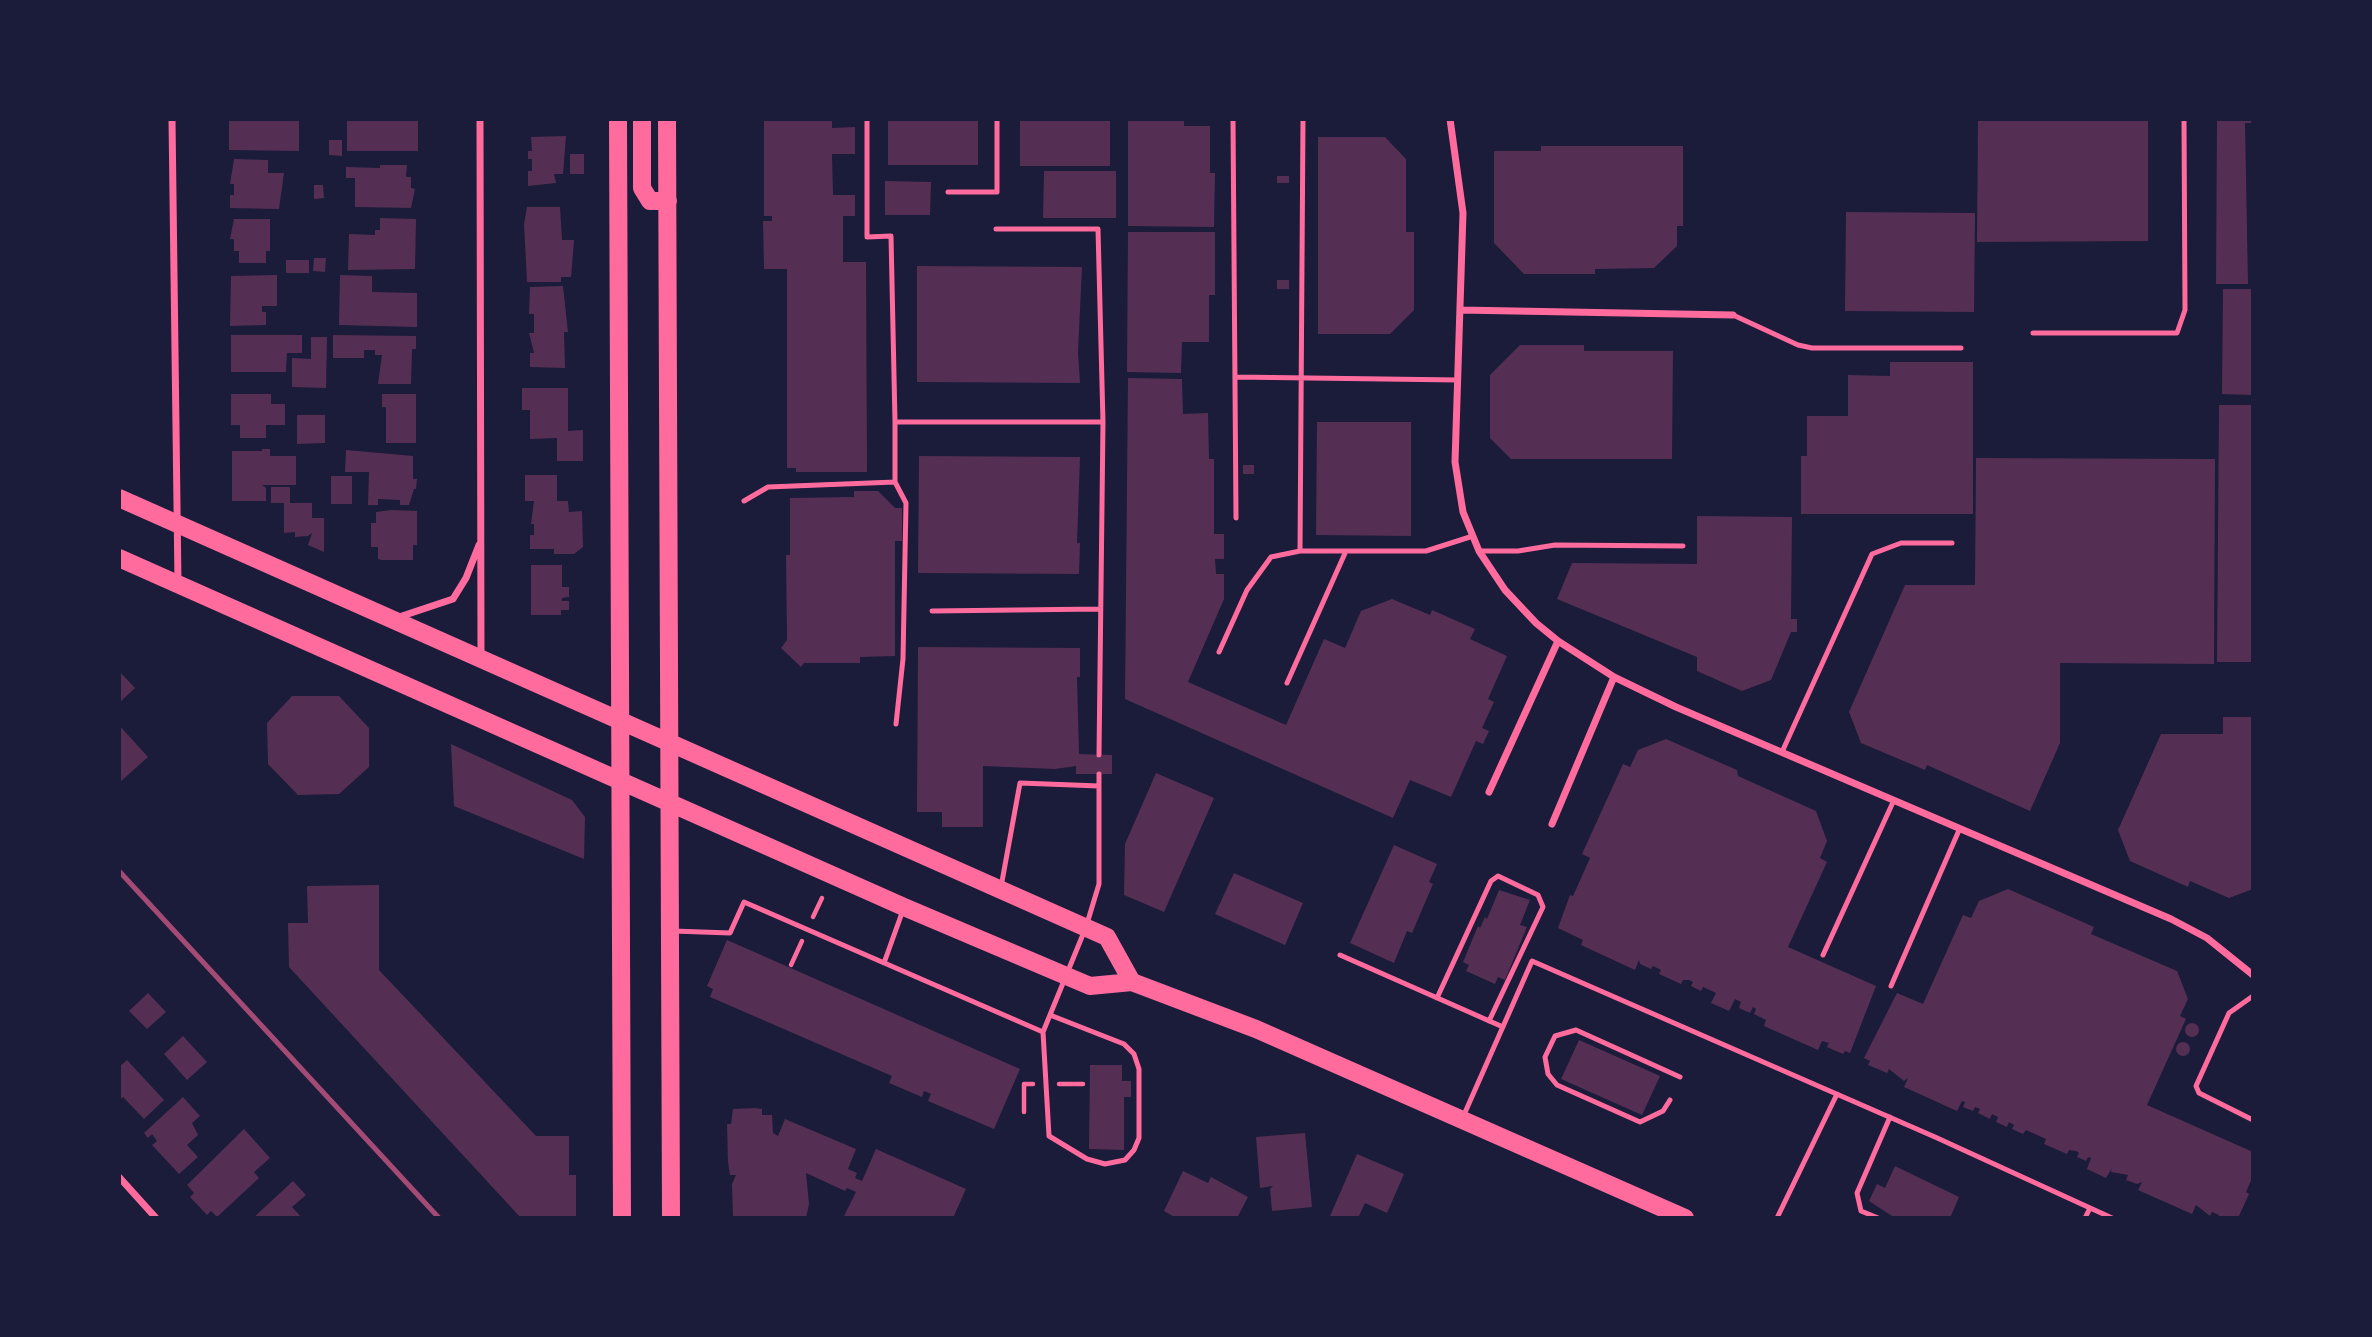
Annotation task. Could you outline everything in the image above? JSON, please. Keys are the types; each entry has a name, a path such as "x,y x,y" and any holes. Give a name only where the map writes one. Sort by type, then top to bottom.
{"main road":[{"path":"618,119 623,722 622,1218"},
{"path":"642,119 642,188 650,201 668,201"},
{"path":"667,119 671,1218"},
{"path":"119,498 1108,937 1132,982"},
{"path":"119,558 622,782 670,806 1066,976 1090,986 1132,982 1256,1029 1685,1218"}],"street":[{"path":"172,119 178,583"},
{"path":"480,119 481,660"},
{"path":"1450,119 1463,213 1455,462 1463,512 1479,551 1505,590 1536,623 1558,641 1614,677 2171,919 2207,938 2253,975"},
{"path":"1461,310 1733,315"},
{"path":"391,619 453,599 466,578 480,541"},
{"path":"1489,792 1558,641"},
{"path":"1552,824 1614,677"},
{"path":"119,1177 156,1218"}],"lane":[{"path":"867,119 867,237 891,236 895,482 906,503 903,659 896,724"},
{"path":"948,192 997,192 997,119"},
{"path":"1233,119 1236,518"},
{"path":"1300,551 1303,119"},
{"path":"2033,332 2178,332 2185,310 2184,119"},
{"path":"996,229 1098,229 1103,422 1099,755"},
{"path":"1733,315 1798,345 1812,348 1962,348"},
{"path":"1235,377 1458,380"},
{"path":"895,422 1103,422"},
{"path":"744,500 768,486 895,482"},
{"path":"1219,652 1247,590 1271,557 1300,551 1426,551 1473,536"},
{"path":"1782,752 1872,554 1901,543 1952,543"},
{"path":"1479,551 1518,551 1555,545 1683,546"},
{"path":"1287,683 1346,551"},
{"path":"932,611 1099,609"},
{"path":"1050,1016 1124,1044 1134,1054 1139,1069 1139,1138 1134,1150 1125,1160 1105,1164 1087,1159 1049,1136 1043,1032 1086,927 1099,884 1099,774"},
{"path":"1000,890 1020,783 1099,786"},
{"path":"1823,955 1894,800"},
{"path":"1891,986 1960,828"},
{"path":"1437,998 1491,881 1498,876 1538,895 1543,907 1489,1021"},
{"path":"671,931 730,933 744,902 1043,1032"},
{"path":"884,963 904,907"},
{"path":"1340,955 1503,1027"},
{"path":"1462,1119 1532,961 1890,1117 2112,1218"},
{"path":"2253,996 2229,1013 2196,1086 2199,1093 2253,1120"},
{"path":"1670,1100 1663,1111 1640,1122 1557,1085 1548,1074 1545,1057 1555,1036 1576,1030 1680,1077"},
{"path":"1777,1218 1836,1094"},
{"path":"1878,1218 1861,1211 1857,1193 1890,1117"},
{"path":"2085,1218 2090,1208"}],"path":[{"path":"812,920 822,898"}],"building":[{"path":"229,119 299,119 299,151 229,150"},
{"path":"347,119 418,119 418,151 347,151"},
{"path":"764,119 832,119 832,128 855,127 855,154 832,154 833,195 855,195 855,216 843,216 843,262 866,262 867,472 796,472 796,468 787,468 787,269 764,269 763,221 772,221 772,216 764,216"},
{"path":"888,119 978,119 978,165 888,165"},
{"path":"1020,119 1110,119 1110,166 1020,166"},
{"path":"1128,119 1184,119 1184,126 1210,126 1210,173 1215,173 1214,227 1128,226"},
{"path":"1978,119 2148,119 2148,241 1977,242"},
{"path":"2217,119 2253,119 2253,123 2245,123 2248,284 2216,284"},
{"path":"566,136 563,174 554,174 556,183 528,186 528,171 532,171 532,159 528,159 528,151 532,151 531,137"},
{"path":"1318,137 1385,137 1406,159 1406,232 1414,232 1414,310 1390,334 1318,334"},
{"path":"329,140 342,140 342,156 329,155"},
{"path":"1541,146 1683,146 1683,226 1677,226 1677,246 1654,268 1595,269 1595,274 1524,274 1494,243 1494,151 1541,151"},
{"path":"570,154 584,154 584,174 570,174"},
{"path":"234,159 268,160 268,173 284,173 279,209 230,208 230,195 234,195 234,184 230,184"},
{"path":"380,165 407,165 406,177 411,177 411,188 415,189 411,208 355,207 355,178 346,178 346,167 380,168"},
{"path":"1044,171 1116,171 1116,218 1043,218"},
{"path":"1277,176 1289,176 1289,183 1277,183"},
{"path":"885,181 931,182 930,215 885,215"},
{"path":"314,185 323,185 324,198 314,199"},
{"path":"527,207 560,207 562,240 574,240 571,277 561,277 561,282 527,282 524,224"},
{"path":"1846,212 1975,213 1974,312 1845,311"},
{"path":"380,218 416,219 415,269 348,270 349,234 375,235 375,230 380,230"},
{"path":"234,219 270,219 270,251 266,251 266,263 239,263 239,251 234,251 234,239 230,239"},
{"path":"1128,232 1215,232 1215,295 1209,295 1209,342 1182,342 1181,373 1127,372"},
{"path":"314,258 326,258 325,272 313,271"},
{"path":"286,260 309,260 309,273 286,273"},
{"path":"917,266 1082,267 1078,352 1080,383 917,382"},
{"path":"277,275 277,306 262,306 262,312 266,312 266,325 230,326 231,276"},
{"path":"340,275 372,276 372,292 417,293 417,327 339,325"},
{"path":"1277,280 1289,280 1289,289 1277,289"},
{"path":"563,286 568,332 564,332 565,368 530,367 530,353 534,353 529,333 534,333 534,314 529,314 530,287"},
{"path":"2223,289 2253,289 2253,395 2222,394"},
{"path":"231,335 302,335 302,353 287,353 286,372 231,372"},
{"path":"333,335 416,336 416,349 412,349 411,384 378,384 382,355 375,355 375,350 364,350 364,358 333,358"},
{"path":"311,337 327,337 326,388 292,387 292,358 311,359"},
{"path":"1520,345 1584,345 1584,351 1673,351 1672,459 1511,459 1490,438 1490,375"},
{"path":"1890,362 1973,362 1973,514 1801,514 1801,456 1807,456 1807,416 1848,416 1848,375 1890,376"},
{"path":"1128,378 1182,379 1183,414 1208,413 1209,459 1214,459 1214,534 1224,534 1224,559 1215,559 1216,574 1224,574 1224,599 1188,682 1286,725 1324,639 1345,648 1361,611 1392,599 1430,615 1432,610 1475,629 1470,639 1507,656 1488,699 1494,702 1482,728 1489,731 1483,744 1476,741 1451,797 1410,780 1393,818 1125,699"},
{"path":"522,388 568,388 568,431 583,430 583,461 557,461 557,438 530,439 530,410 522,410"},
{"path":"231,394 271,394 271,404 285,404 285,425 266,425 266,438 240,438 240,425 231,425"},
{"path":"382,394 416,394 416,443 386,443 386,407 382,407"},
{"path":"2219,405 2252,405 2253,662 2217,662"},
{"path":"297,415 325,415 325,443 297,444"},
{"path":"1317,422 1411,422 1411,536 1316,535"},
{"path":"270,449 270,456 296,456 296,485 262,485 266,488 266,501 232,501 232,451"},
{"path":"346,450 413,456 413,479 417,479 409,505 400,505 400,500 378,499 378,505 368,505 369,472 345,472"},
{"path":"919,456 1080,457 1077,543 1080,543 1079,574 918,573"},
{"path":"1976,458 2215,459 2214,664 2060,663 2060,743 2030,811 1927,765 1925,770 1861,743 1849,712 1905,585 1975,585"},
{"path":"1243,465 1254,465 1254,474 1243,474"},
{"path":"525,475 557,475 557,501 568,501 569,512 582,511 583,547 574,554 554,554 554,549 530,549 530,535 534,535 534,524 531,524 534,501 525,501"},
{"path":"331,476 352,476 352,504 331,504"},
{"path":"271,487 290,487 290,503 312,503 312,518 324,518 324,552 308,545 312,533 295,537 295,532 284,533 284,503 271,503"},
{"path":"854,491 878,491 895,508 902,508 902,541 895,541 895,656 860,657 860,663 804,663 801,667 781,648 787,640 786,555 790,555 790,498 854,497"},
{"path":"417,511 417,545 413,545 413,560 378,559 378,547 371,547 371,523 376,523 376,512"},
{"path":"1697,516 1792,517 1791,619 1797,619 1797,632 1791,632 1771,680 1742,691 1697,671 1697,657 1557,599 1572,563 1697,564"},
{"path":"531,565 562,565 562,587 569,587 569,597 562,598 562,601 569,601 569,610 561,610 561,615 531,615"},
{"path":"918,647 1080,648 1080,677 1077,677 1079,754 1112,755 1112,774 1076,774 1076,766 1055,769 983,766 983,827 942,827 942,812 917,812"},
{"path":"119,671 135,688 119,703"},
{"path":"292,696 339,696 369,728 369,767 339,794 298,795 268,764 267,723"},
{"path":"2223,717 2253,717 2253,889 2229,898 2190,881 2188,887 2130,861 2118,830 2161,734 2223,734"},
{"path":"119,725 148,757 119,783"},
{"path":"1666,739 1737,770 1738,776 1816,811 1827,841 1820,858 1827,862 1788,947 1876,986 1850,1053 1845,1051 1843,1054 1827,1047 1829,1043 1822,1041 1818,1050 1764,1026 1766,1020 1754,1014 1756,1009 1753,1007 1750,1013 1739,1008 1741,1002 1735,999 1729,1011 1711,1003 1716,993 1703,987 1701,991 1691,986 1693,982 1689,980 1683,980 1681,984 1659,974 1661,970 1653,966 1651,969 1640,964 1639,960 1635,970 1581,945 1583,940 1558,928 1570,895 1573,896 1590,858 1582,854 1623,764 1630,767 1638,750"},
{"path":"451,744 572,800 585,817 584,859 454,806"},
{"path":"1156,773 1214,798 1164,912 1124,895 1125,844"},
{"path":"1394,845 1437,864 1429,882 1433,884 1412,933 1407,931 1394,963 1350,943"},
{"path":"1234,873 1303,903 1285,945 1215,914"},
{"path":"379,885 379,970 536,1136 569,1136 569,1175 576,1175 576,1218 521,1218 289,967 288,923 308,923 307,886"},
{"path":"2008,889 2094,927 2091,934 2177,971 2188,999 2180,1016 2186,1019 2147,1105 2253,1152 2253,1176 2246,1192 2249,1194 2238,1218 2218,1218 2219,1215 2212,1212 2210,1216 2196,1205 2192,1214 2138,1190 2142,1182 2137,1184 2126,1180 2128,1175 2111,1172 2112,1168 2106,1178 2087,1169 2091,1158 2088,1157 2086,1161 2077,1157 2079,1153 2076,1151 2069,1150 2067,1154 2044,1144 2046,1139 2026,1130 2023,1134 2012,1129 2014,1125 2009,1122 2007,1127 1996,1122 1998,1117 1992,1114 1990,1119 1978,1113 1980,1109 1975,1107 1973,1111 1963,1107 1965,1102 1962,1101 1957,1111 1904,1087 1908,1078 1904,1081 1889,1069 1887,1073 1868,1065 1870,1061 1864,1058 1897,993 1923,1004 1963,915 1971,918 1979,901"},
{"path":"1499,890 1530,900 1520,925 1527,927 1505,980 1498,977 1495,984 1466,971 1469,965 1463,962 1478,926 1480,928 1485,917 1487,919"},
{"path":"727,940 1020,1069 994,1129 928,1101 931,1094 924,1091 922,1097 889,1083 892,1076 710,997 713,989 707,986"},
{"path":"148,993 166,1012 147,1029 129,1011"},
{"path":"2189,1023 2195,1023 2199,1030 2195,1037 2189,1037 2185,1033 2185,1027"},
{"path":"183,1036 207,1062 187,1080 164,1054"},
{"path":"1579,1040 1660,1076 1642,1115 1561,1079"},
{"path":"2180,1042 2186,1042 2190,1049 2186,1056 2180,1056 2176,1052 2176,1046"},
{"path":"127,1060 164,1100 144,1119 123,1097 119,1100 119,1067"},
{"path":"1090,1065 1122,1065 1122,1081 1131,1081 1131,1097 1124,1097 1124,1150 1089,1149"},
{"path":"183,1097 200,1116 192,1123 198,1135 187,1145 198,1157 179,1174 152,1145 157,1141 152,1134 148,1138 144,1133"},
{"path":"733,1109 762,1109 762,1115 772,1115 773,1133 778,1136 785,1119 856,1149 848,1169 857,1173 855,1178 862,1181 876,1149 966,1189 953,1218 843,1218 856,1192 847,1188 845,1191 806,1173 809,1204 806,1218 733,1218 732,1184 736,1175 730,1175 727,1124 731,1124"},
{"path":"244,1129 270,1158 254,1172 259,1178 217,1217 211,1211 207,1215 190,1197 194,1193 187,1185"},
{"path":"1305,1133 1312,1207 1272,1211 1270,1189 1273,1186 1260,1188 1256,1137"},
{"path":"1357,1154 1404,1174 1387,1213 1365,1203 1358,1218 1335,1218 1330,1216"},
{"path":"1895,1166 1959,1197 1950,1218 1895,1218 1869,1201 1877,1184 1885,1188"},
{"path":"1183,1171 1208,1183 1211,1177 1248,1197 1237,1218 1176,1218 1164,1211"},
{"path":"293,1181 306,1195 292,1207 302,1218 253,1218"}],"railway":[{"path":"119,871 439,1218"}]}
